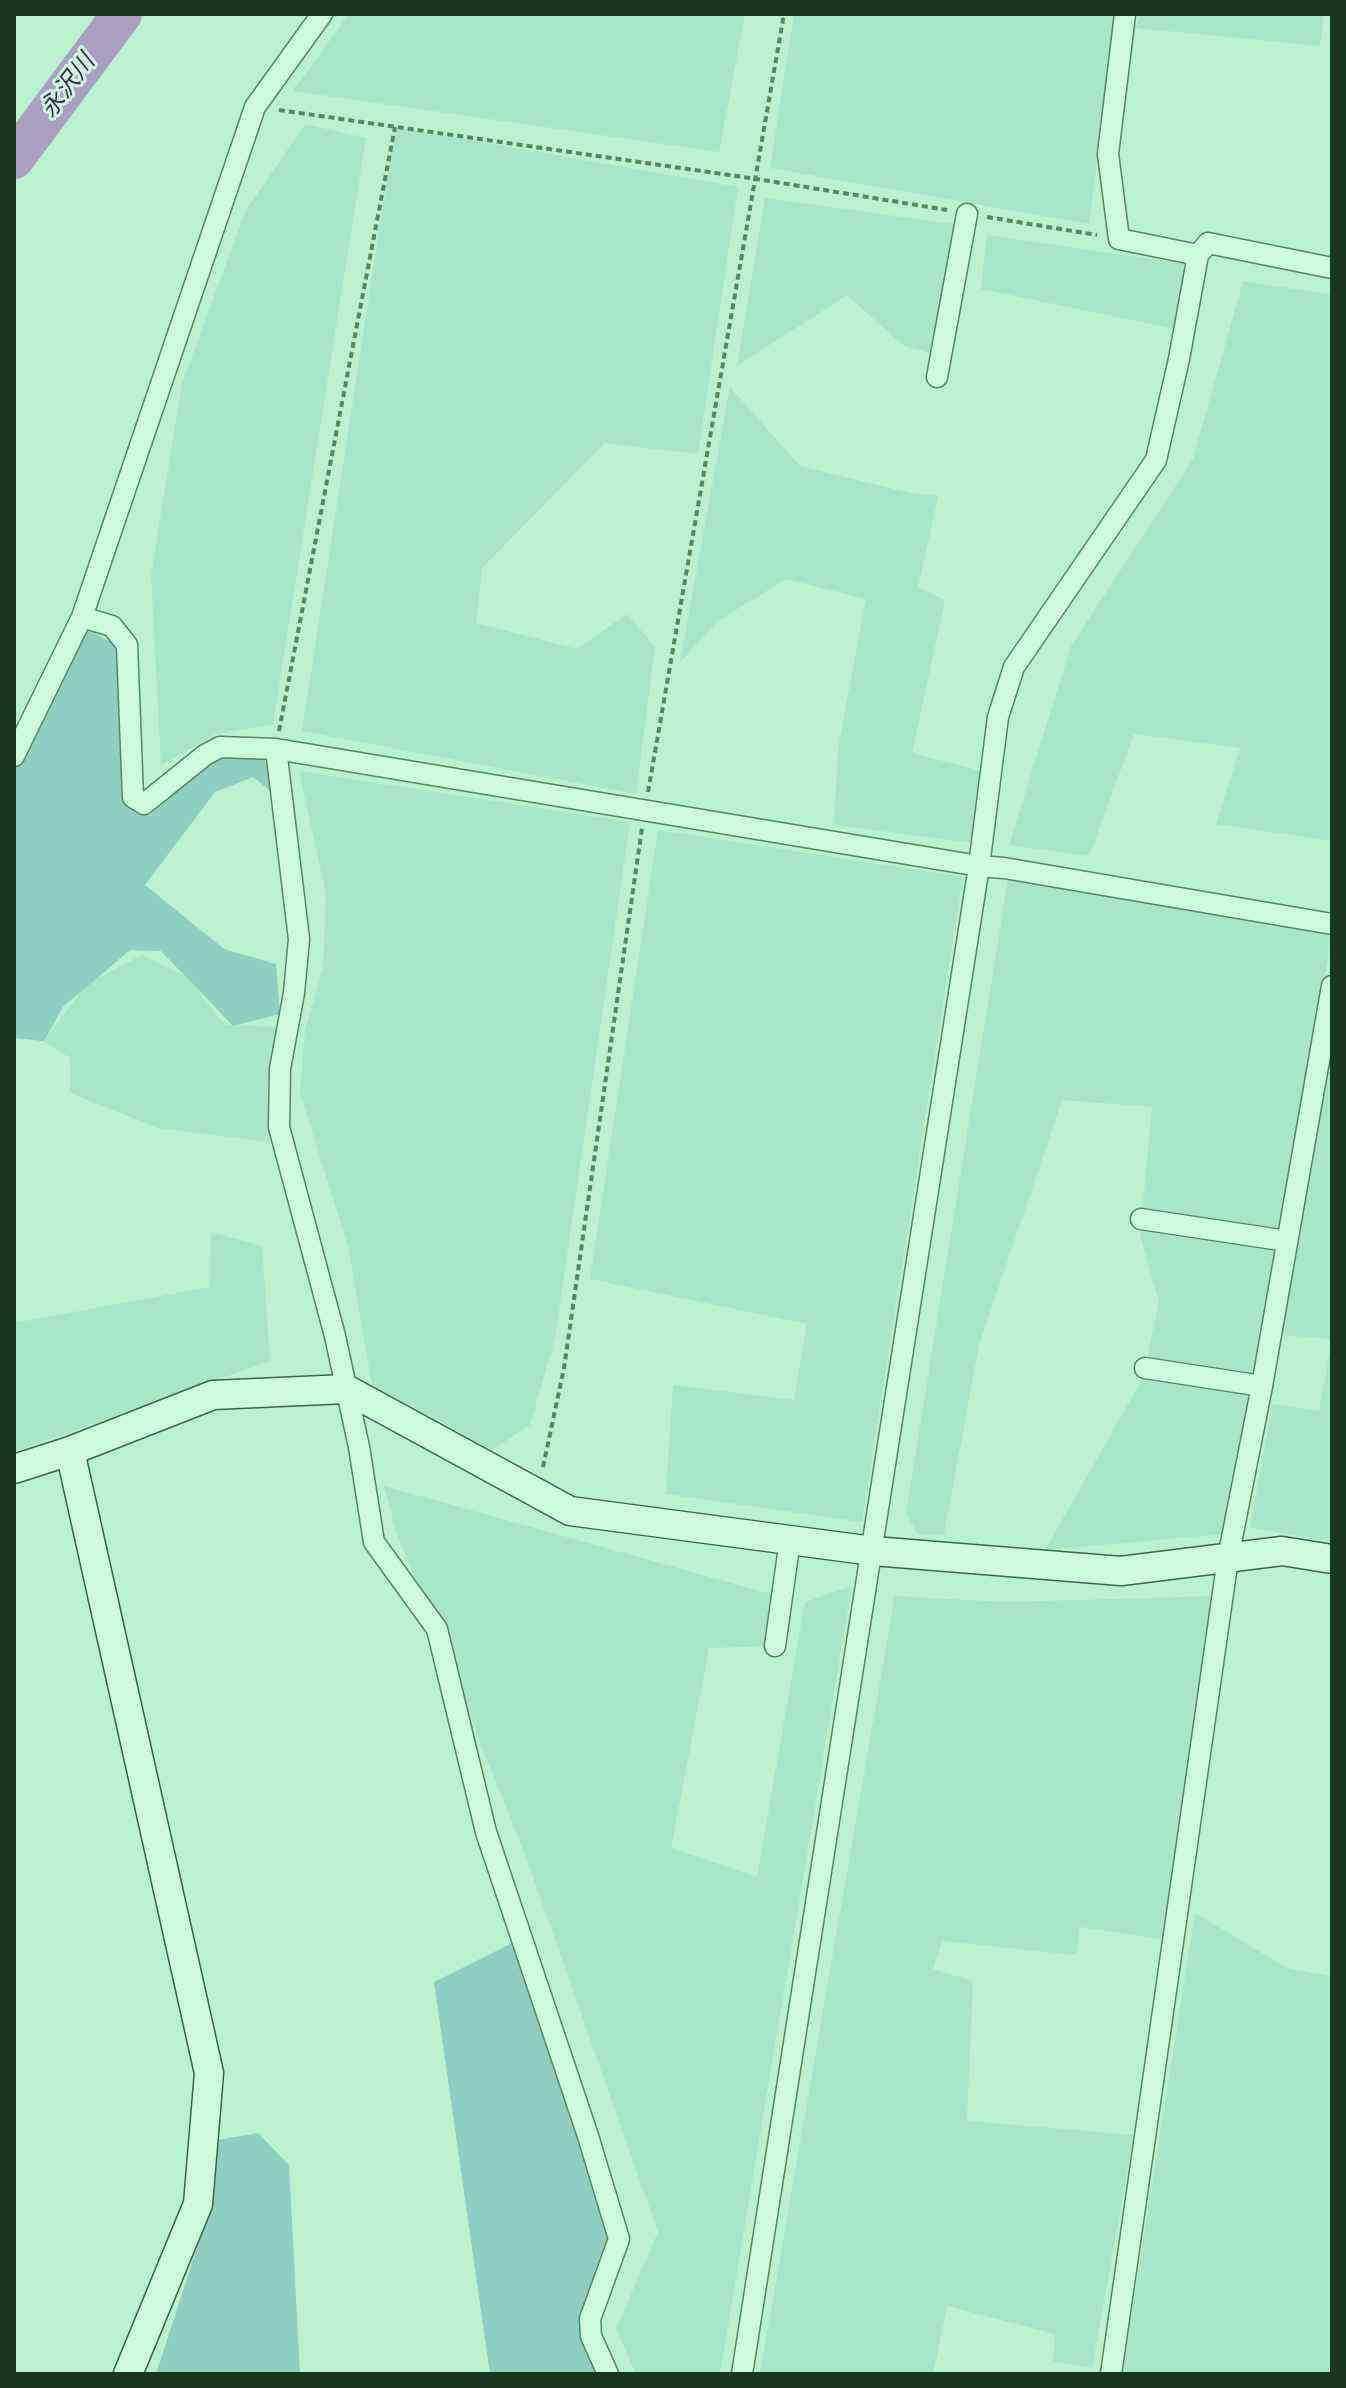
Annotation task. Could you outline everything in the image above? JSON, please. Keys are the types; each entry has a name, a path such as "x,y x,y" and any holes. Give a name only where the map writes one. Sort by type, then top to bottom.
{"street":[{"path":"14,756 82,617 255,107 322,14"},
{"path":"1125,14 1108,154 1119,239 1198,255"},
{"path":"937,377 967,214"},
{"path":"742,2374 979,866 998,717 1014,667 1156,460 1198,255 1208,243 1332,268"},
{"path":"82,617 112,626 127,645 133,797 144,804 205,755 220,747 276,749 1332,924"},
{"path":"276,749 299,939 294,993 280,1069 279,1127 335,1336 374,1542 437,1629 486,1832 619,2239 590,2319 591,2336 608,2374"},
{"path":"1111,2374 1226,1590 1228,1558 1262,1386 1332,986"},
{"path":"1141,1219 1287,1241"},
{"path":"1145,1368 1262,1386"},
{"path":"14,1469 70,1451 213,1395 346,1389 570,1511 873,1551 1121,1571 1282,1551 1332,1559"},
{"path":"70,1451 209,2073 198,2204 128,2374"},
{"path":"775,1646 790,1540"}],"path":[{"path":"537,1494 564,1368 645,811 784,14"},
{"path":"255,107 757,179 1119,239"},
{"path":"276,749 395,127"}],"green space":[{"path":"349,14 745,14 719,152 293,91"},
{"path":"794,14 1116,14 1089,224 770,168"},
{"path":"1139,14 1324,14 1320,46 1136,28"},
{"path":"305,124 366,138 273,724 216,734 161,765 151,575 182,384 245,212"},
{"path":"395,127 738,187 698,454 605,443 482,568 476,623 577,649 627,614 655,647 636,794 302,731"},
{"path":"765,198 960,225 934,354 904,346 847,295 737,366"},
{"path":"987,235 1185,264 1175,329 981,289"},
{"path":"1243,281 1332,295 1332,841 1216,824 1240,748 1134,734 1089,856 1009,845 1071,646 1193,459"},
{"path":"730,387 800,466 910,493 938,496 918,588 945,600 912,753 981,771 981,844 834,825 838,749 866,599 786,579 718,621 680,662"},
{"path":"299,771 630,822 555,1338 530,1425 492,1450 372,1385 348,1246 300,1093 305,1029 323,969 326,894"},
{"path":"658,830 963,877 862,1522 666,1494 673,1385 794,1400 807,1324 590,1279"},
{"path":"1008,879 1332,936 1224,1534 1045,1550 1143,1378 1159,1302 1140,1235 1152,1107 1062,1100 979,1345 944,1534 918,1535 906,1513"},
{"path":"142,955 187,977 225,1025 280,1027 270,1142 158,1128 70,1093 70,1058 44,1041 87,984"},
{"path":"1332,994 1332,1339 1281,1335"},
{"path":"211,1232 262,1246 270,1361 14,1452 14,1323 210,1287"},
{"path":"1332,1340 1332,1541 1250,1528 1272,1404 1319,1411"},
{"path":"384,1486 785,1598 775,1646 709,1648 671,1848 757,1877 805,1602 852,1586 720,2374 636,2374 616,2329 658,2232 526,1857 396,1531"},
{"path":"893,1596 1006,1602 1217,1596 1166,1940 1080,1927 1076,1955 942,1941 933,1969 973,1981 967,2121 1134,2135 1092,2368 1053,2361 1055,2334 947,2306 933,2374 760,2374"},
{"path":"1195,1913 1287,1968 1332,1977 1332,2374 1122,2374"}],"shaded area":[{"path":"85,628 116,645 126,799 149,816 215,758 264,757 276,795 253,777 215,792 145,885 224,949 276,964 280,1014 233,1026 161,951 130,950 63,1007 44,1041 14,1038 14,770"},
{"path":"522,1938 619,2239 579,2315 600,2374 490,2374 434,1982"},
{"path":"258,2133 289,2165 300,2374 156,2374 204,2226 212,2141"}],"waterway":[{"name":"永沢川","path":"14,159 122,14"}]}
